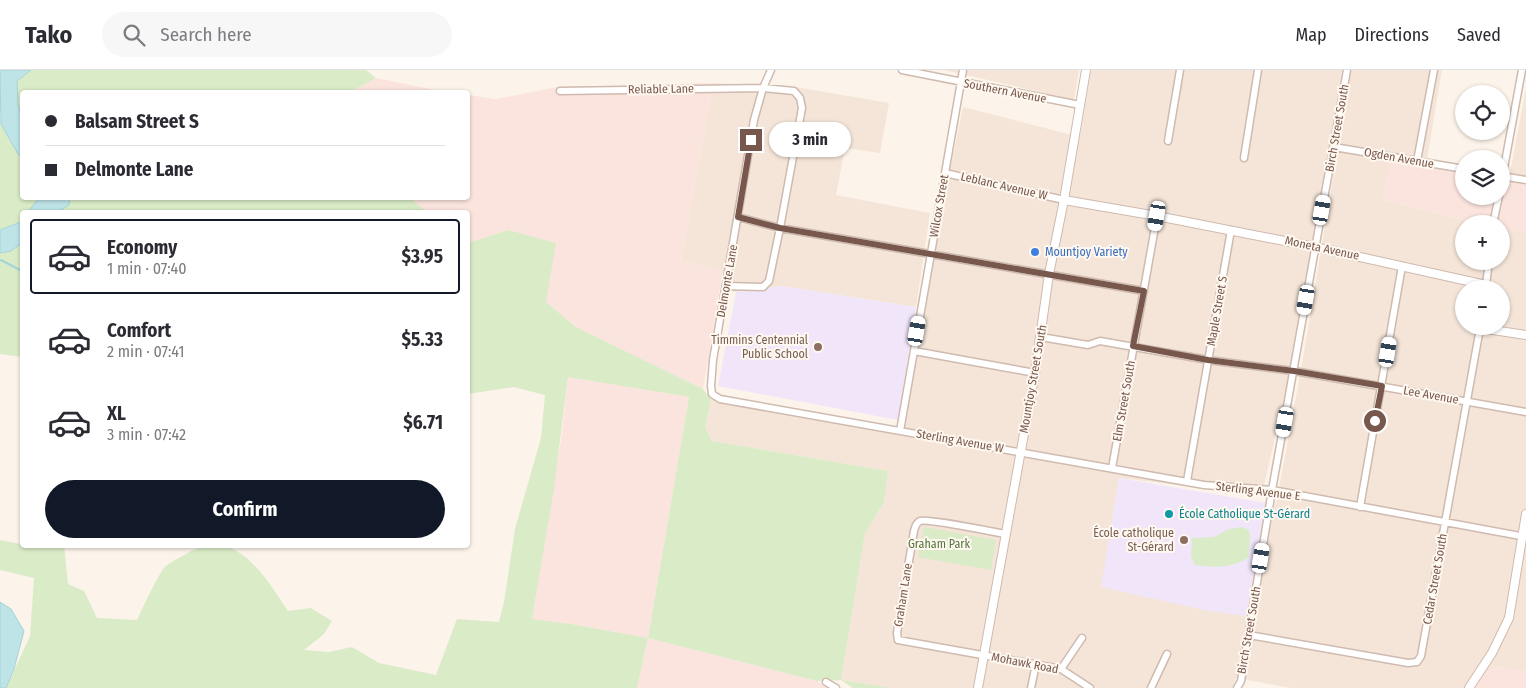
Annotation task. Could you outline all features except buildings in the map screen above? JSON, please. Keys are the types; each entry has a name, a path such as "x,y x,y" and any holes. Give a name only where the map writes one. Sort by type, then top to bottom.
{"street":[{"name":"Delmonte Lane","path":"771,70 763,88 754,120 713,360 712,394 720,399 900,431"},
{"name":"Southern Avenue","path":"902,70 1080,105"},
{"name":"Wilcox Street","path":"900,431 963,70"},
{"name":"Mountjoy Street South","path":"978,688 1035,373 1049,274 1064,200 1086,70"},
{"path":"1168,141 1180,70"},
{"path":"1244,158 1258,70"},
{"name":"Birch Street South","path":"1237,688 1241,681 1272,490 1347,70"},
{"path":"1417,161 1434,70"},
{"path":"1507,150 1522,70"},
{"name":"Reliable Lane","path":"560,91 763,88 794,90 800,98 802,108 780,228"},
{"name":"Ogden Avenue","path":"1334,147 1455,167"},
{"name":"Leblanc Avenue W","path":"945,173 1064,200"},
{"path":"1510,177 1526,180"},
{"name":"Moneta Avenue","path":"1064,200 1232,230 1402,266 1458,280"},
{"name":"Elm Street South","path":"1112,468 1157,216"},
{"path":"738,217 780,228 1144,291"},
{"path":"726,286 763,286 769,281 780,228"},
{"name":"Maple Street S","path":"1187,482 1232,230"},
{"path":"1360,507 1402,266"},
{"path":"1510,332 1526,335"},
{"name":"Cedar Street South","path":"1249,636 1408,663 1417,662 1421,656 1479,335"},
{"name":"Lee Avenue","path":"1040,337 1088,345 1100,341 1133,346 1208,360 1294,371 1526,412"},
{"path":"914,351 1035,373"},
{"name":"Sterling Avenue W","path":"900,431 1020,452"},
{"name":"Sterling Avenue E","path":"1020,452 1187,482 1272,490 1524,537"},
{"path":"1469,688 1492,653 1509,618 1524,537 1526,514"},
{"name":"Graham Lane","path":"984,655 898,640 897,633 914,531 917,523 921,521 1006,534"},
{"path":"1061,669 1082,638"},
{"path":"1151,688 1167,654"},
{"name":"Mohawk Road","path":"984,655 1061,669 1090,688"},
{"path":"1031,688 1036,664"},
{"path":"826,682 836,688"}],"shaded area":[{"path":"944,70 1079,70 1074,100"},
{"path":"1091,70 1342,70 1291,366 1262,495 1119,478 1102,586 1246,616 1253,577 1277,499 1301,370 1351,70 1442,70 1427,159 1392,153 1383,200 1455,218 1455,270 1510,270 1510,229 1526,232 1526,672 1489,666 1467,688 1291,688 1236,678 1232,688 891,688 841,680 865,533 884,502 888,471 712,441 705,427 711,399 902,434 941,214 963,107 1080,137"},
{"path":"376,78 438,90 354,90"},
{"path":"713,83 796,87 889,103 880,153 845,148 836,195 930,213 916,307 781,286 736,292 728,291 723,271 681,261"},
{"path":"713,83 681,261 723,271 703,389 576,327 546,302 508,230 470,242 470,210 425,210 412,200 470,200 470,95 496,99 557,87"},
{"path":"1526,88 1526,176 1510,174"},
{"path":"1390,159 1455,171 1455,205 1510,205 1510,182 1526,185 1526,232 1510,229 1510,215 1455,215 1455,218 1383,200"},
{"name":"Timmins Centennial Public School","path":"781,286 916,307 898,420 718,386 736,292"},
{"path":"568,377 689,397 648,638 571,624 532,620 562,434"},
{"name":"École catholique St-Gérard","path":"1119,478 1266,503 1246,616 1209,611 1101,587"},
{"path":"648,638 817,681 828,688 637,688"},
{"path":"1489,666 1526,672 1526,688 1475,688"}],"green space":[{"path":"31,70 366,70 376,78 354,90 20,90 20,112 17,81"},
{"path":"0,118 1,124 20,156 20,200 37,200 30,210 20,210 20,222 0,230"},
{"path":"70,200 412,200 425,210 61,210 69,205"},
{"path":"508,230 556,243 546,302 576,327 703,389 711,399 705,427 712,441 888,471 884,502 865,533 841,680 817,681 648,638 637,688 6,688 30,636 34,578 0,570 0,540 20,544 20,548 64,548 68,584 84,591 97,618 137,620 156,581 163,569 168,565 199,548 233,549 258,569 288,611 311,608 332,621 324,634 304,650 329,652 352,647 379,663 436,675 457,619 499,622 504,602 515,529 541,438 545,395 514,387 470,394 470,242","holes":["568,377 689,397 648,638 532,619 554,489"]},
{"path":"20,244 20,357 0,354 0,253 11,251"},
{"name":"Graham Park","path":"924,527 996,540 991,570 918,557"},
{"path":"1242,527 1249,530 1248,558 1235,564 1223,566 1195,565 1191,557 1192,538 1214,537 1229,529"},
{"path":"841,680 891,688 853,688"}],"water":[{"path":"1,70 31,70 17,81 20,112 20,156 1,124"},
{"path":"37,200 70,200 69,205 61,210 30,210"},
{"path":"20,222 20,244 11,251 0,253 0,230"},
{"path":"0,602 11,609 24,631 14,669 6,688 0,688"}],"waterway":[{"path":"1,260 20,270"}],"place":[{"name":"Mountjoy Variety","path":"1035,252"},
{"name":"Timmins Centennial Public School","path":"818,347"},
{"name":"École Catholique St-Gérard","path":"1169,514"},
{"name":"École catholique St-Gérard","path":"1184,540"}],"route":[{"path":"751,140 738,217 780,228 1144,291 1133,346 1208,360 1294,371 1382,386 1375,421"}]}
